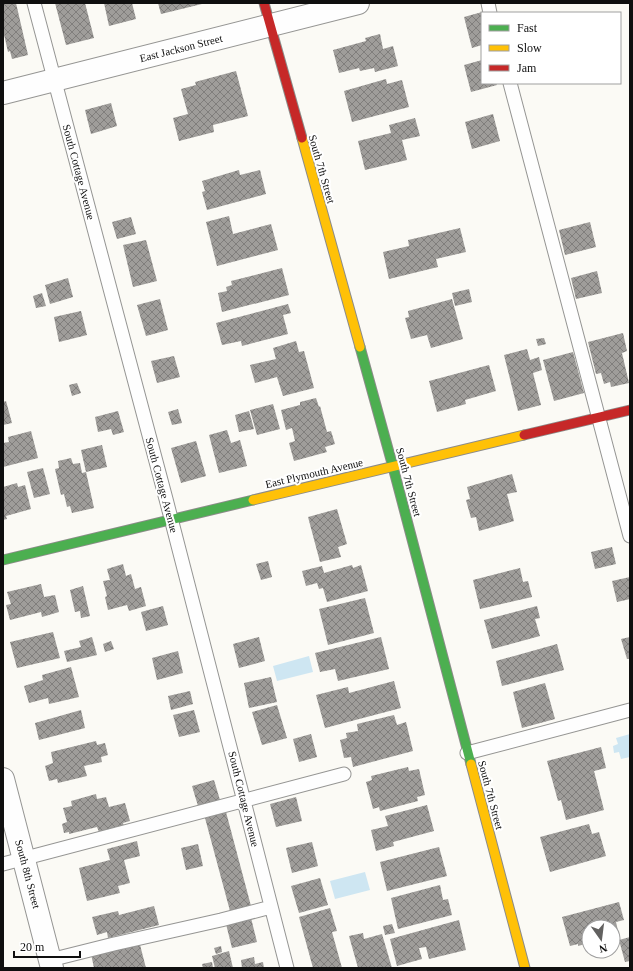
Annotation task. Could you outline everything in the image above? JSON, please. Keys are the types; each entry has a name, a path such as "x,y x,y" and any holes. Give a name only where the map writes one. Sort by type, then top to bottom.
{"street":[{"name":"South 7th Street","path":"264,3 393,467 525,968"},
{"name":"East Jackson Street","path":"3,93 358,3"},
{"name":"East Plymouth Avenue","path":"3,560 630,410"},
{"name":"South 8th Street","path":"3,779 51,964"}],"lane":[{"name":"South Cottage Avenue","path":"34,3 172,520 287,968"},
{"path":"510,84 630,536"},
{"path":"468,753 630,710"},
{"path":"3,864 344,774"},
{"path":"51,964 114,944 271,907"}],"water":[{"path":"309,656 313,672 277,681 273,666"},
{"path":"630,734 630,757 621,759 619,752 614,753 613,746 618,744 616,738"},
{"path":"365,872 370,890 335,899 330,881"}],"building":[{"path":"3,3 16,3 28,55 12,59 10,51 8,52 3,30"},
{"path":"55,3 85,3 94,38 66,45"},
{"path":"104,3 132,3 136,19 109,26"},
{"path":"158,3 202,3 202,4 161,14"},
{"path":"481,12 481,45 472,48 464,17"},
{"path":"380,34 383,49 393,46 398,66 375,72 374,68 360,71 359,68 339,73 333,50 366,41 365,38"},
{"path":"481,60 481,84 497,85 471,92 464,65"},
{"path":"236,71 248,116 213,125 214,132 179,141 173,118 188,114 181,89 196,85 195,82"},
{"path":"386,79 387,84 402,80 409,107 352,122 344,91"},
{"path":"111,103 117,126 91,134 85,110"},
{"path":"493,114 500,141 472,149 465,122"},
{"path":"415,118 420,136 402,140 407,160 365,170 358,141 391,133 389,125"},
{"path":"239,170 240,175 260,170 266,194 207,210 202,192 205,191 202,181"},
{"path":"229,216 233,234 271,224 278,250 217,266 206,222"},
{"path":"131,217 136,234 117,239 112,222"},
{"path":"590,222 596,247 565,255 559,230"},
{"path":"460,228 466,252 436,259 438,267 389,279 383,252 409,246 408,240"},
{"path":"146,240 157,281 133,287 123,245"},
{"path":"282,268 289,295 222,312 218,293 227,291 226,287 232,285 231,281"},
{"path":"597,271 602,293 576,299 571,278"},
{"path":"68,278 73,297 50,304 45,285"},
{"path":"469,289 472,302 455,306 452,293"},
{"path":"42,293 46,306 36,308 33,296"},
{"path":"160,299 168,330 146,336 137,305"},
{"path":"452,299 463,339 431,348 427,335 411,339 405,318 409,317 408,311"},
{"path":"288,304 291,313 283,315 288,334 242,346 241,341 222,345 216,323"},
{"path":"81,311 87,335 59,342 54,317"},
{"path":"623,333 627,351 622,353 629,383 611,387 610,382 604,384 601,373 596,374 588,342"},
{"path":"544,338 546,344 538,346 536,339"},
{"path":"296,341 299,352 304,351 314,388 283,396 277,377 255,383 250,365 276,359 273,348"},
{"path":"527,349 530,360 539,357 542,370 533,373 541,405 518,411 504,355"},
{"path":"573,352 584,393 554,401 543,360"},
{"path":"174,356 180,377 157,383 151,361"},
{"path":"489,365 496,391 465,400 466,404 437,412 429,381"},
{"path":"77,383 81,393 72,396 69,385"},
{"path":"316,398 319,407 320,406 327,432 331,431 335,444 325,447 327,452 294,461 289,443 295,441 292,428 286,430 281,410 300,405 300,402"},
{"path":"6,401 12,423 3,425 3,402"},
{"path":"273,404 280,429 257,435 250,410"},
{"path":"178,409 182,423 172,425 168,412"},
{"path":"118,411 124,432 113,435 111,429 98,432 95,417"},
{"path":"249,411 254,429 239,432 235,415"},
{"path":"227,430 231,443 240,440 247,466 219,473 209,435"},
{"path":"31,431 38,458 3,467 3,443 9,442 8,437"},
{"path":"196,441 206,476 181,483 171,448"},
{"path":"102,445 107,467 86,472 81,450"},
{"path":"71,458 73,464 80,463 82,473 86,472 94,508 72,513 70,506 67,507 64,494 61,495 55,469 59,468 58,461"},
{"path":"43,468 50,494 34,498 27,472"},
{"path":"512,474 517,492 507,494 514,521 479,531 476,517 471,518 466,500 470,499 467,487"},
{"path":"17,483 18,487 25,485 31,509 6,516 7,519 3,520 3,487"},
{"path":"337,509 347,544 338,547 341,557 320,562 308,517"},
{"path":"612,547 616,564 595,569 591,552"},
{"path":"268,561 272,577 261,580 256,564"},
{"path":"123,564 126,576 131,574 135,589 141,587 146,606 129,611 127,605 108,610 105,597 107,596 103,581 110,580 107,569"},
{"path":"352,565 353,568 361,565 368,591 327,602 323,588 319,589 317,583 306,586 302,571 322,566 324,573"},
{"path":"520,568 523,582 528,581 532,597 480,609 473,580"},
{"path":"630,577 630,599 617,602 612,581"},
{"path":"41,584 44,597 55,595 59,612 42,617 41,612 10,620 6,605 11,604 7,592"},
{"path":"83,586 90,616 81,618 80,611 75,612 70,590"},
{"path":"365,598 374,633 328,645 319,609"},
{"path":"163,606 168,625 146,631 141,612"},
{"path":"537,606 540,618 535,619 540,636 492,649 484,620"},
{"path":"53,632 60,658 17,668 10,642"},
{"path":"92,637 97,655 67,662 64,651 81,647 79,641"},
{"path":"259,637 265,661 239,668 233,644"},
{"path":"381,637 389,669 338,681 335,669 320,672 315,653"},
{"path":"630,637 630,659 627,659 621,639"},
{"path":"111,641 114,649 105,652 103,644"},
{"path":"557,644 564,670 502,686 496,661"},
{"path":"178,651 183,673 157,680 152,658"},
{"path":"71,667 79,697 49,704 48,698 29,703 24,686 43,680 42,675"},
{"path":"271,677 277,702 249,708 244,683"},
{"path":"394,681 401,708 325,728 316,695 348,687 349,693"},
{"path":"545,683 555,719 522,728 513,692"},
{"path":"190,691 193,704 171,710 168,696"},
{"path":"277,705 287,738 262,745 252,712"},
{"path":"81,710 85,728 39,740 35,723"},
{"path":"194,710 200,732 179,737 173,715"},
{"path":"394,715 397,725 406,722 413,751 353,767 351,757 344,758 340,740 347,738 346,733 358,731 357,724"},
{"path":"311,734 317,757 299,762 293,739"},
{"path":"96,741 97,745 105,743 108,755 101,757 102,762 84,766 87,776 58,783 57,779 49,781 45,766 53,763 51,752"},
{"path":"601,747 606,768 594,771 604,810 566,820 561,800 558,801 547,761"},
{"path":"408,767 409,771 419,769 425,795 417,797 418,801 380,811 379,807 373,809 366,782 372,780 371,776"},
{"path":"214,780 220,800 198,806 192,786"},
{"path":"96,794 97,799 106,797 109,807 125,803 130,821 123,823 124,826 99,832 97,827 69,834 69,832 64,833 62,824 67,822 63,808 72,806 71,801"},
{"path":"296,797 302,821 276,827 270,804"},
{"path":"427,805 434,831 393,842 394,846 376,851 371,830 388,826 385,816"},
{"path":"226,812 251,906 230,911 205,818"},
{"path":"589,824 592,834 599,832 606,856 550,872 540,837"},
{"path":"137,841 140,856 124,860 130,883 118,886 120,893 87,901 79,868 110,860 107,849"},
{"path":"312,842 318,866 292,873 286,848"},
{"path":"198,844 203,866 186,870 181,848"},
{"path":"439,847 447,876 387,891 380,862"},
{"path":"320,878 328,905 299,913 291,886"},
{"path":"440,885 443,900 448,899 452,915 398,929 391,898"},
{"path":"619,902 624,920 581,919 581,945 578,946 578,944 570,946 562,917"},
{"path":"154,906 159,925 108,938 107,932 97,935 92,917 118,911 119,915"},
{"path":"330,908 337,931 332,932 342,968 313,968 299,917"},
{"path":"251,918 257,942 232,948 226,924"},
{"path":"459,920 466,950 429,959 426,947 419,948 422,959 397,966 390,939"},
{"path":"392,924 395,933 385,935 383,926"},
{"path":"363,933 364,939 382,934 392,968 358,968 349,936"},
{"path":"630,937 630,961 625,962 621,947 621,939"},
{"path":"139,941 146,968 94,968 91,954"},
{"path":"221,946 222,952 216,954 214,948"},
{"path":"229,951 233,968 215,968 212,956"},
{"path":"254,957 255,964 263,962 264,968 242,968 241,960"},
{"path":"212,962 213,968 203,968 202,964"}],"traffic: fast":[{"path":"360,347 471,764"},
{"path":"3,560 253,500"}],"traffic: slow":[{"path":"302,138 360,347"},
{"path":"253,500 524,435"},
{"path":"471,764 525,968"}],"traffic: jam":[{"path":"264,3 302,138"},
{"path":"524,435 630,410"}]}
